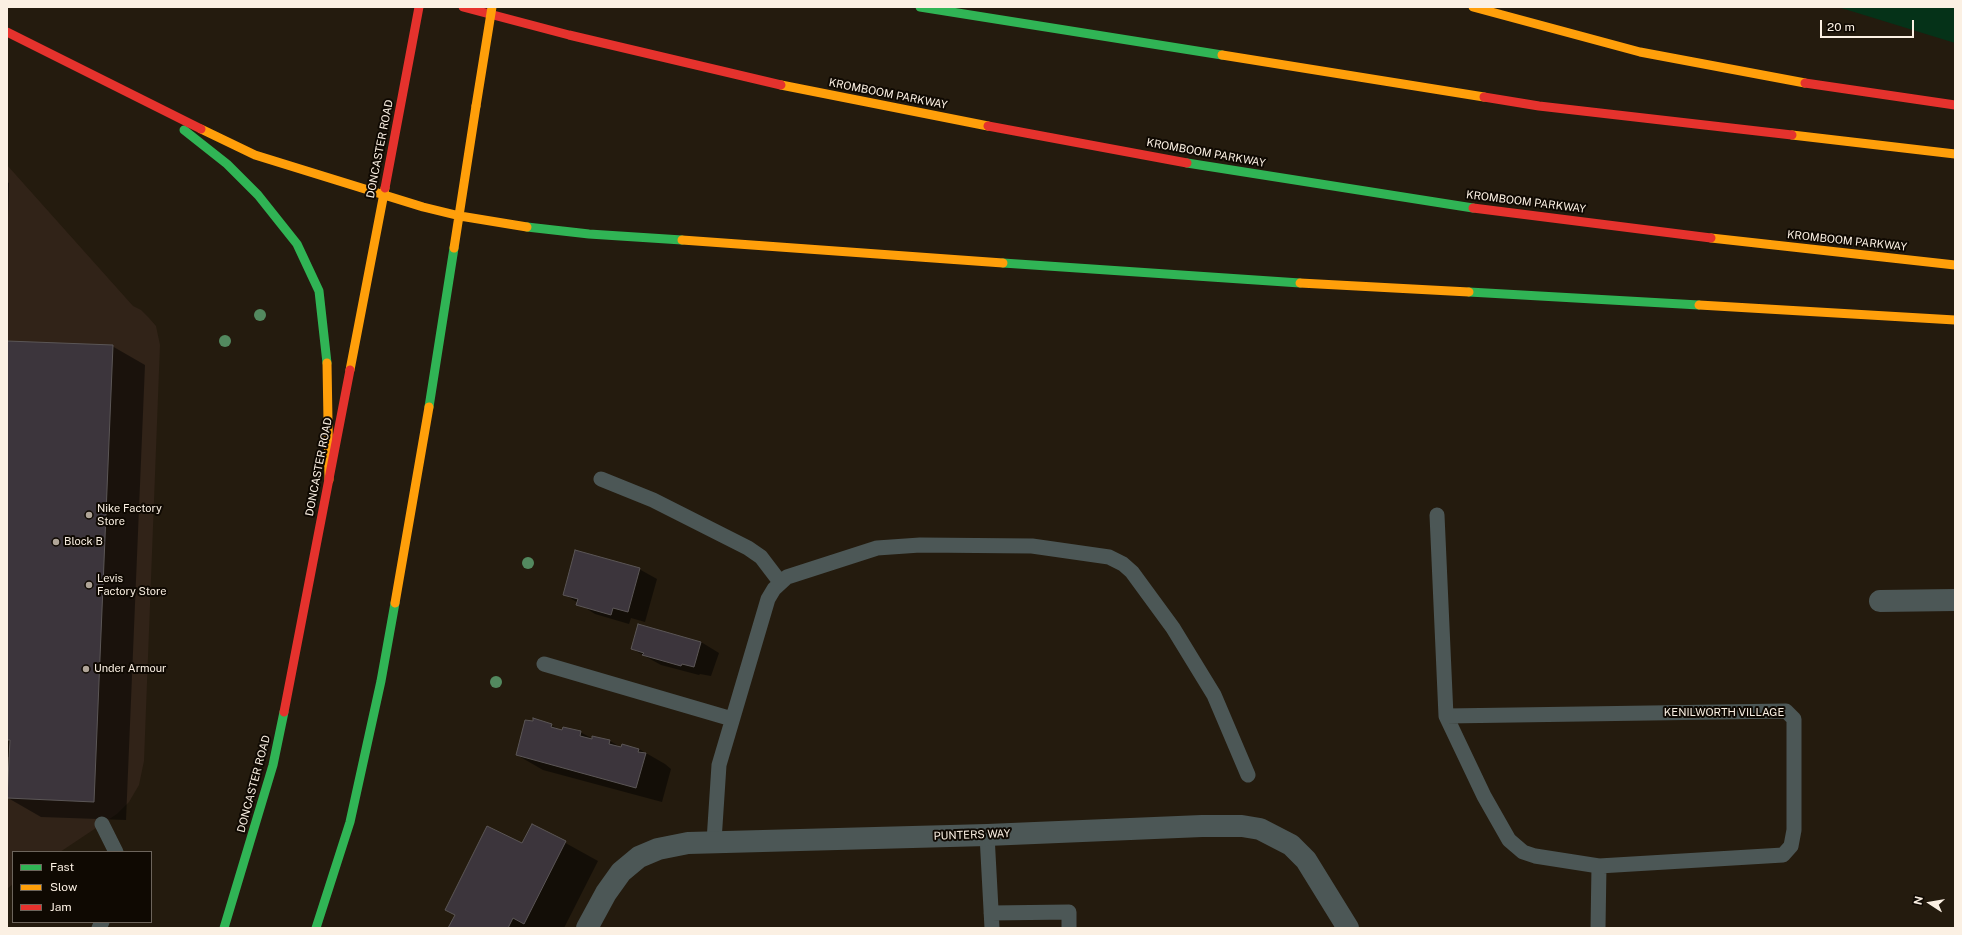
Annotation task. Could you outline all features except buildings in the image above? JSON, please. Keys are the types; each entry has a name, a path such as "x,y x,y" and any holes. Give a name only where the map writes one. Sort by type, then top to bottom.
{"main road":[{"name":"DONCASTER ROAD","path":"224,928 273,765 419,7"},
{"name":"KROMBOOM PARKWAY","path":"463,7 772,83 1008,130 1192,164 1461,206 1688,235 1955,265"},
{"path":"316,928 350,822 381,681 419,474 492,7"},
{"path":"920,7 1539,106 1955,154"},
{"path":"1473,7 1640,52 1814,85 1955,105"},
{"path":"7,32 255,155 460,216 512,225 589,234 1270,281 1955,320"},
{"path":"154,106 227,164 258,195 298,244 319,292 327,353 329,480"}],"street":[{"path":"1880,601 1955,600"},
{"name":"PUNTERS WAY","path":"587,928 606,893 621,872 640,857 658,849 688,843 714,841 987,835 1202,826 1242,826 1260,828 1291,845 1306,860 1348,928"}],"lane":[{"path":"601,479 653,500 748,548 761,557 780,582"},
{"name":"KENILWORTH VILLAGE","path":"1437,516 1446,716 1484,796 1509,840 1523,852 1548,860 1599,866 1783,855 1791,846 1794,830 1794,719 1793,716 1786,711 1446,716"},
{"path":"714,841 719,765 768,599 780,582 787,577 877,548 920,545 1032,546 1104,556 1117,560 1132,572 1173,628 1214,695 1248,775"},
{"path":"544,664 732,719"},
{"path":"102,824 116,851"},
{"path":"987,835 991,921 1069,912 1069,928"},
{"path":"1598,928 1599,866"}],"shaded area":[{"path":"7,165 133,306 141,310 156,326 160,345 144,761 139,785 129,802 117,814 62,851 12,851 12,885 7,889"}],"green space":[{"path":"1838,7 1955,7 1955,43"}],"traffic: fast":[{"path":"920,7 1222,55"},
{"path":"184,130 227,164 258,195 297,244 319,291 327,363"},
{"path":"1187,163 1473,208"},
{"path":"527,227 589,234 682,240"},
{"path":"429,407 454,248"},
{"path":"1003,263 1300,283"},
{"path":"1469,292 1699,305"},
{"path":"316,928 350,822 381,681 395,603"},
{"path":"224,928 273,765 284,712"}],"traffic: slow":[{"path":"476,106 492,7"},
{"path":"1473,7 1640,52 1805,83"},
{"path":"1222,55 1484,97"},
{"path":"781,85 988,126"},
{"path":"454,248 476,106"},
{"path":"201,129 255,155 423,207 460,216 527,227"},
{"path":"1792,135 1955,154"},
{"path":"350,370 385,188"},
{"path":"1711,238 1955,265"},
{"path":"682,240 1003,263"},
{"path":"1300,283 1469,292"},
{"path":"1699,305 1955,320"},
{"path":"327,363 329,480"},
{"path":"395,603 429,407"}],"traffic: jam":[{"path":"385,188 419,7"},
{"path":"463,7 569,35 781,85"},
{"path":"7,32 201,129"},
{"path":"1805,83 1955,105"},
{"path":"1484,97 1539,106 1792,135"},
{"path":"988,126 1187,163"},
{"path":"1473,208 1711,238"},
{"path":"284,712 350,370"}],"place":[{"name":"Nike Factory Store","path":"89,515"},
{"name":"Block B","path":"56,542"},
{"name":"Levis Factory Store","path":"89,585"},
{"name":"Under Armour","path":"86,669"}]}
